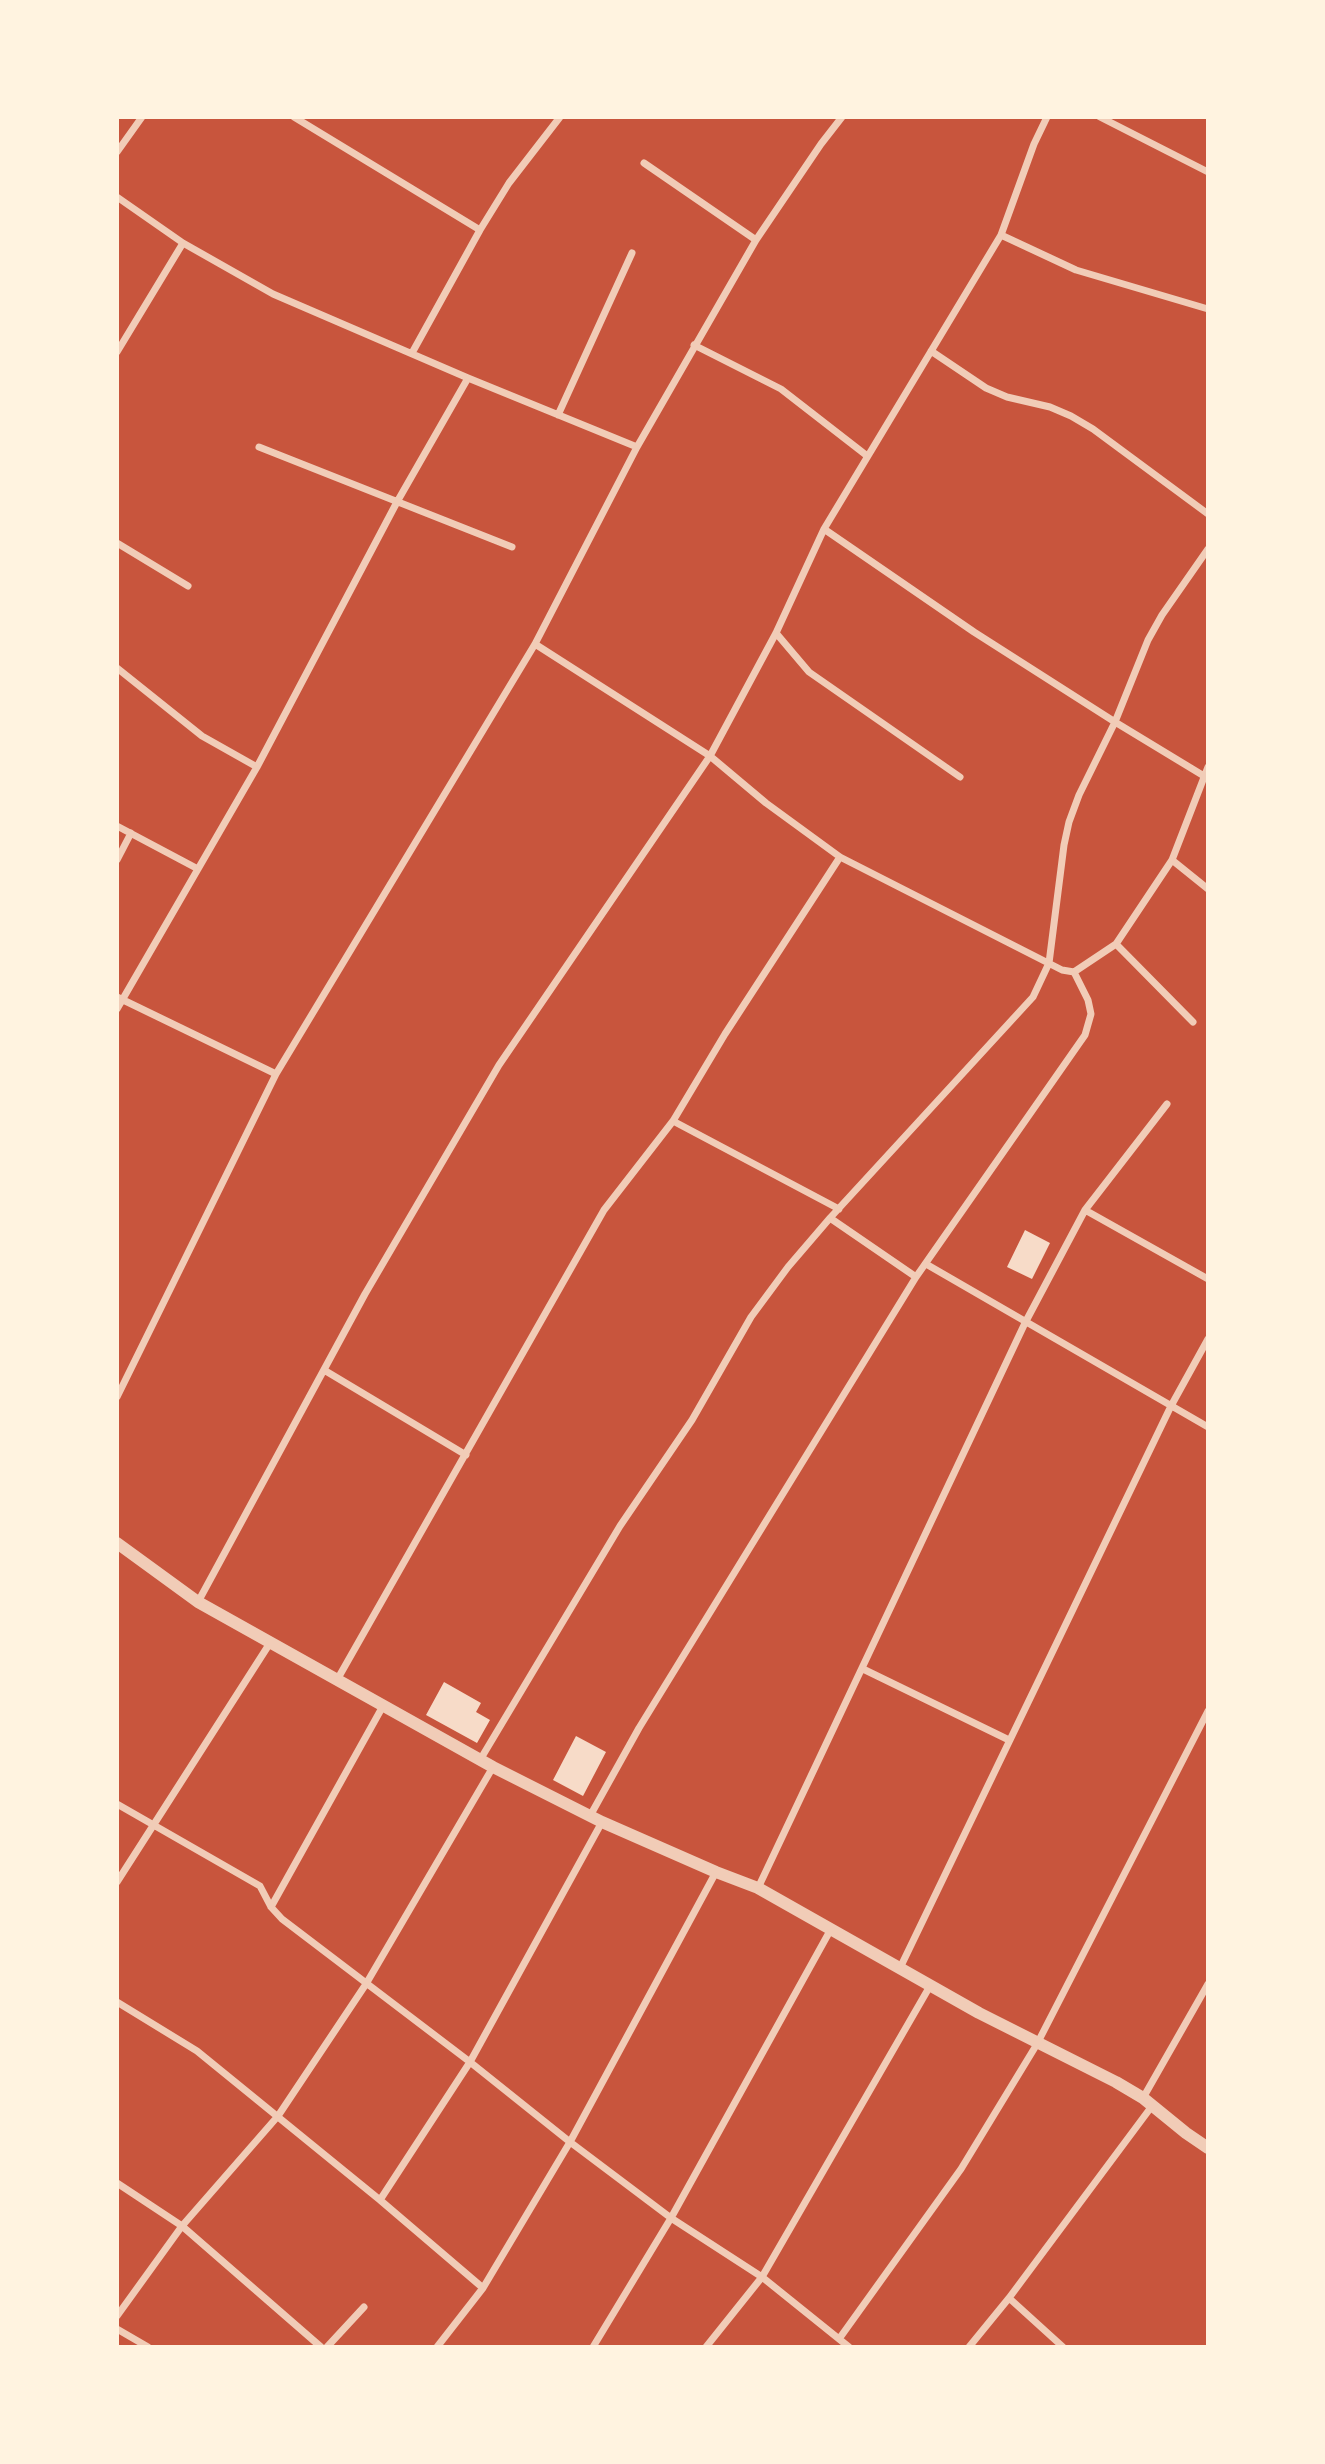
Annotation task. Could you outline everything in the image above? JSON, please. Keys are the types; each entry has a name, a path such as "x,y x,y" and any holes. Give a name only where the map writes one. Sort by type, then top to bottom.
{"street":[{"path":"117,152 142,117"},
{"path":"294,117 480,230"},
{"path":"412,353 509,183 560,117"},
{"path":"117,1396 276,1074 535,644 637,447 756,240 842,117"},
{"path":"198,1602 365,1294 499,1065 710,756 776,634 824,529 1000,235 1047,117"},
{"path":"1100,117 1208,172"},
{"path":"643,163 756,240"},
{"path":"117,197 183,243 273,294 468,379 637,447"},
{"path":"1000,235 1076,270 1208,309"},
{"path":"117,352 183,243"},
{"path":"558,415 632,253"},
{"path":"694,345 781,389 866,456"},
{"path":"931,351 986,388 1006,397 1050,407 1071,416 1208,514"},
{"path":"117,1009 120,998 257,767 397,502 468,379"},
{"path":"259,447 512,547"},
{"path":"535,644 710,756 766,803 840,858 1062,970 1074,972 1116,944 1172,860 1206,771 1115,722 974,632 824,529"},
{"path":"117,543 188,586"},
{"path":"480,1760 620,1526 692,1420 751,1317 788,1267 830,1218 1033,997 1049,963 1069,822 1079,795 1115,722 1148,640 1208,549"},
{"path":"776,634 809,672 960,777"},
{"path":"117,668 192,729 257,767"},
{"path":"117,826 198,869"},
{"path":"117,859 131,834"},
{"path":"337,1680 604,1210 673,1121 725,1034 840,858"},
{"path":"1172,860 1208,889"},
{"path":"1116,944 1193,1022"},
{"path":"380,2200 470,2062 646,1717 916,1277 1085,1035 1091,1014 1088,1000 1074,972"},
{"path":"120,998 276,1074"},
{"path":"758,1888 1025,1323 1085,1210 1167,1104"},
{"path":"673,1121 839,1209"},
{"path":"1085,1210 1208,1279"},
{"path":"830,1218 916,1277"},
{"path":"926,1264 1208,1427"},
{"path":"900,1968 1171,1406 1208,1339"},
{"path":"324,1370 466,1455"},
{"path":"117,1543 198,1602 480,1760 596,1819 758,1888 1037,2044 1096,2070 1147,2102 1208,2147"},
{"path":"117,1882 270,1643"},
{"path":"863,1669 1009,1740"},
{"path":"271,1907 383,1706"},
{"path":"839,2339 961,2169 1037,2044 1208,1711"},
{"path":"117,2316 182,2226 278,2116 366,1984 493,1767"},
{"path":"117,1804 260,1886 271,1907 282,1919 470,2062 570,2143 671,2218 762,2277 849,2347"},
{"path":"437,2347 483,2288 570,2143 716,1872"},
{"path":"593,2347 671,2218 831,1929"},
{"path":"969,2347 1009,2298 1147,2102 1208,1984"},
{"path":"706,2347 762,2277 930,1986"},
{"path":"117,2002 197,2051 483,2288"},
{"path":"117,2183 144,2198 182,2226 321,2347"},
{"path":"1009,2298 1063,2347"},
{"path":"327,2347 364,2307"},
{"path":"117,2329 148,2347"}],"building":[{"path":"1025,1230 1050,1243 1032,1279 1007,1267"},
{"path":"444,1682 481,1703 476,1712 490,1720 477,1743 426,1715"},
{"path":"576,1736 606,1752 583,1796 553,1780"}]}
